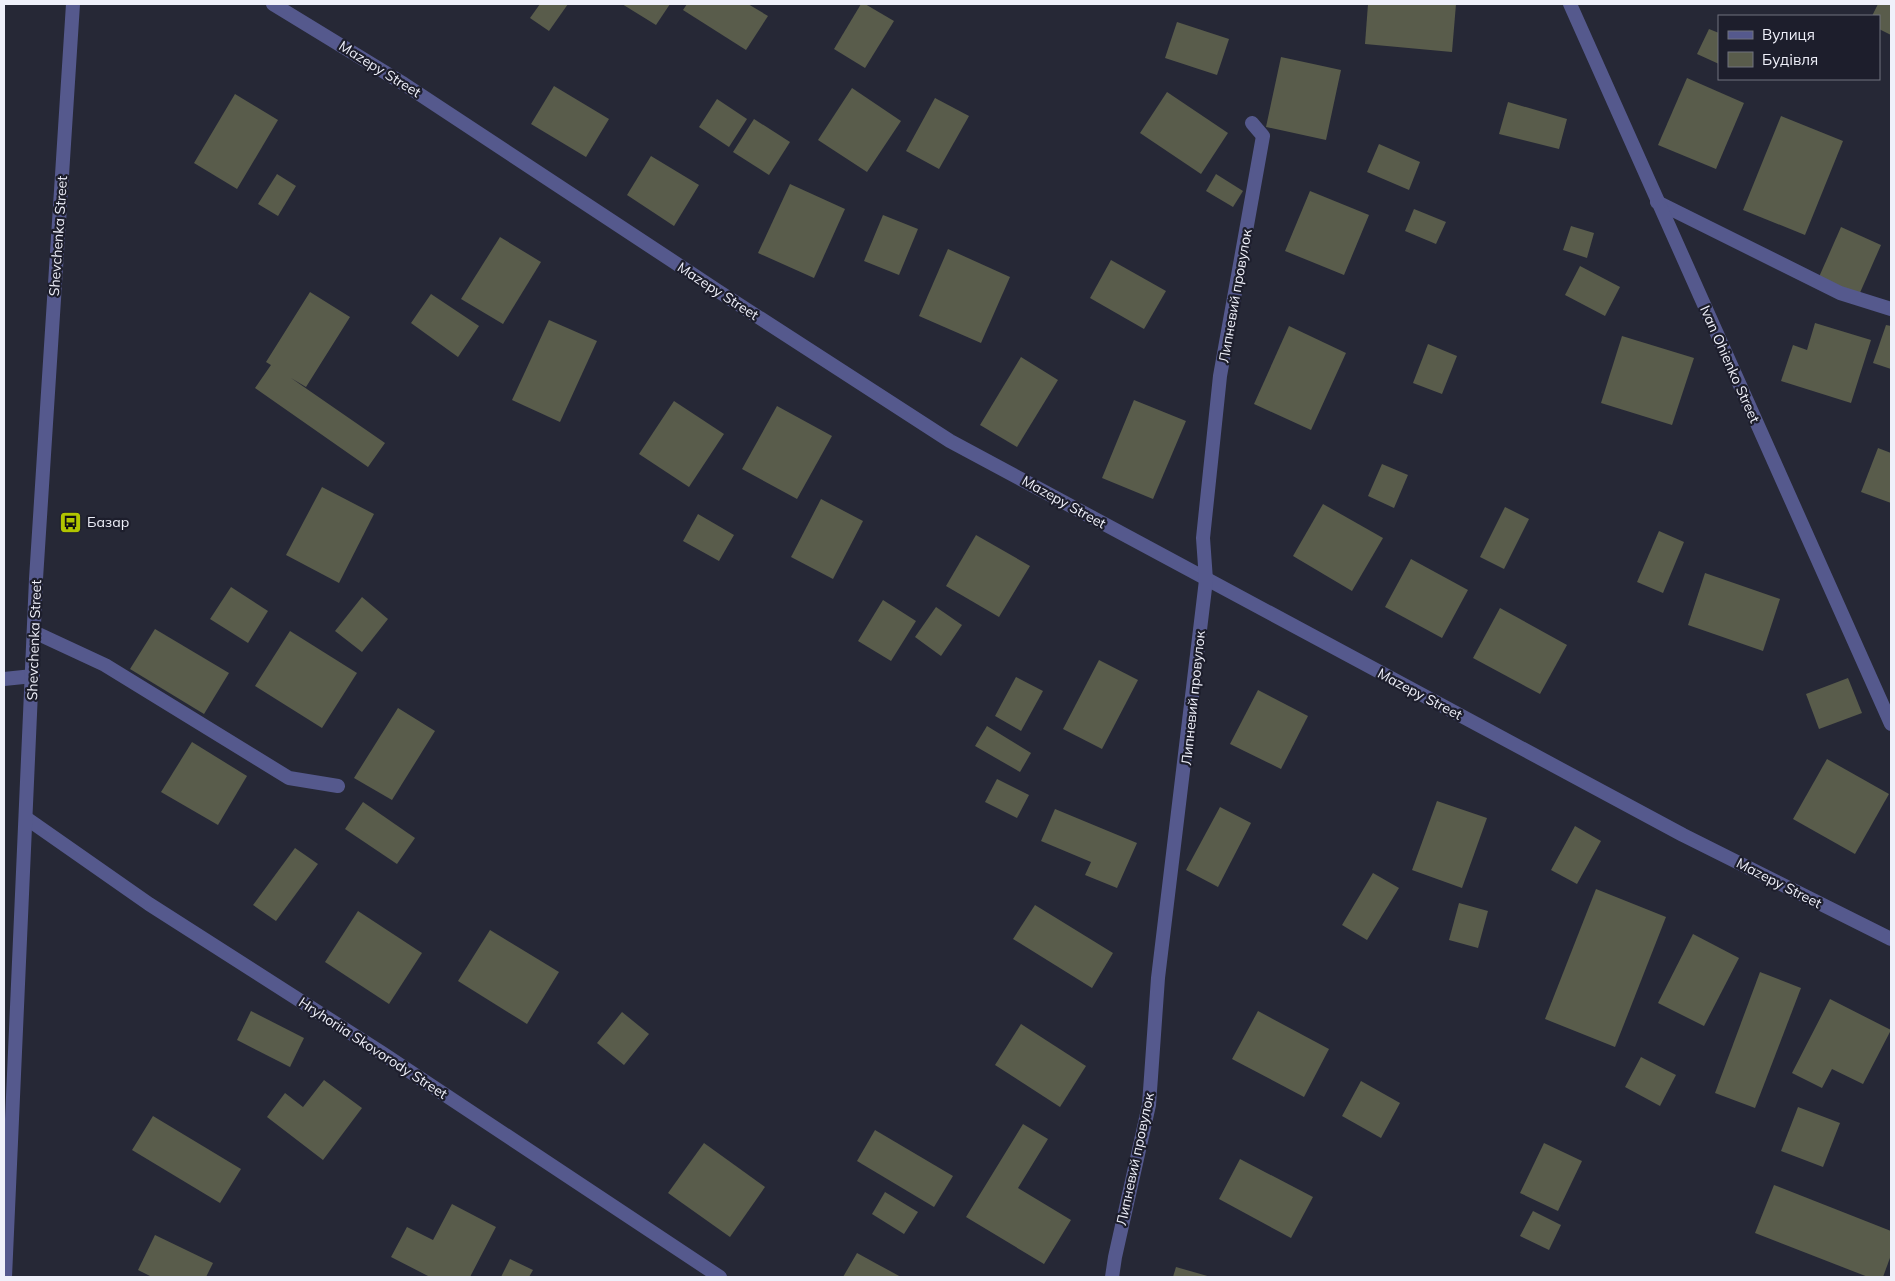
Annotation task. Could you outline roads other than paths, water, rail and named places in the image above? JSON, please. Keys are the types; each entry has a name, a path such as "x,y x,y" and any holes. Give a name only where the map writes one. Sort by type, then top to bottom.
{"street":[{"name":"Shevchenka Street","path":"5,1277 40,517 73,4"},
{"name":"Mazepy Street","path":"272,4 404,84 718,292 950,441 1684,835 1891,939"},
{"name":"Ivan Ohienko Street","path":"1570,4 1891,724"},
{"name":"Липневий провулок","path":"1112,1277 1149,1105 1158,978 1206,580 1203,538 1220,376 1263,136 1252,123"},
{"path":"1657,202 1840,293 1891,308"},
{"path":"34,632 104,665 289,778 338,786"},
{"path":"4,679 33,676"},
{"name":"Hryhoriia Skovorody Street","path":"26,818 149,904 382,1053 720,1277"}],"place":[{"name":"Базар","path":"71,522"}]}
